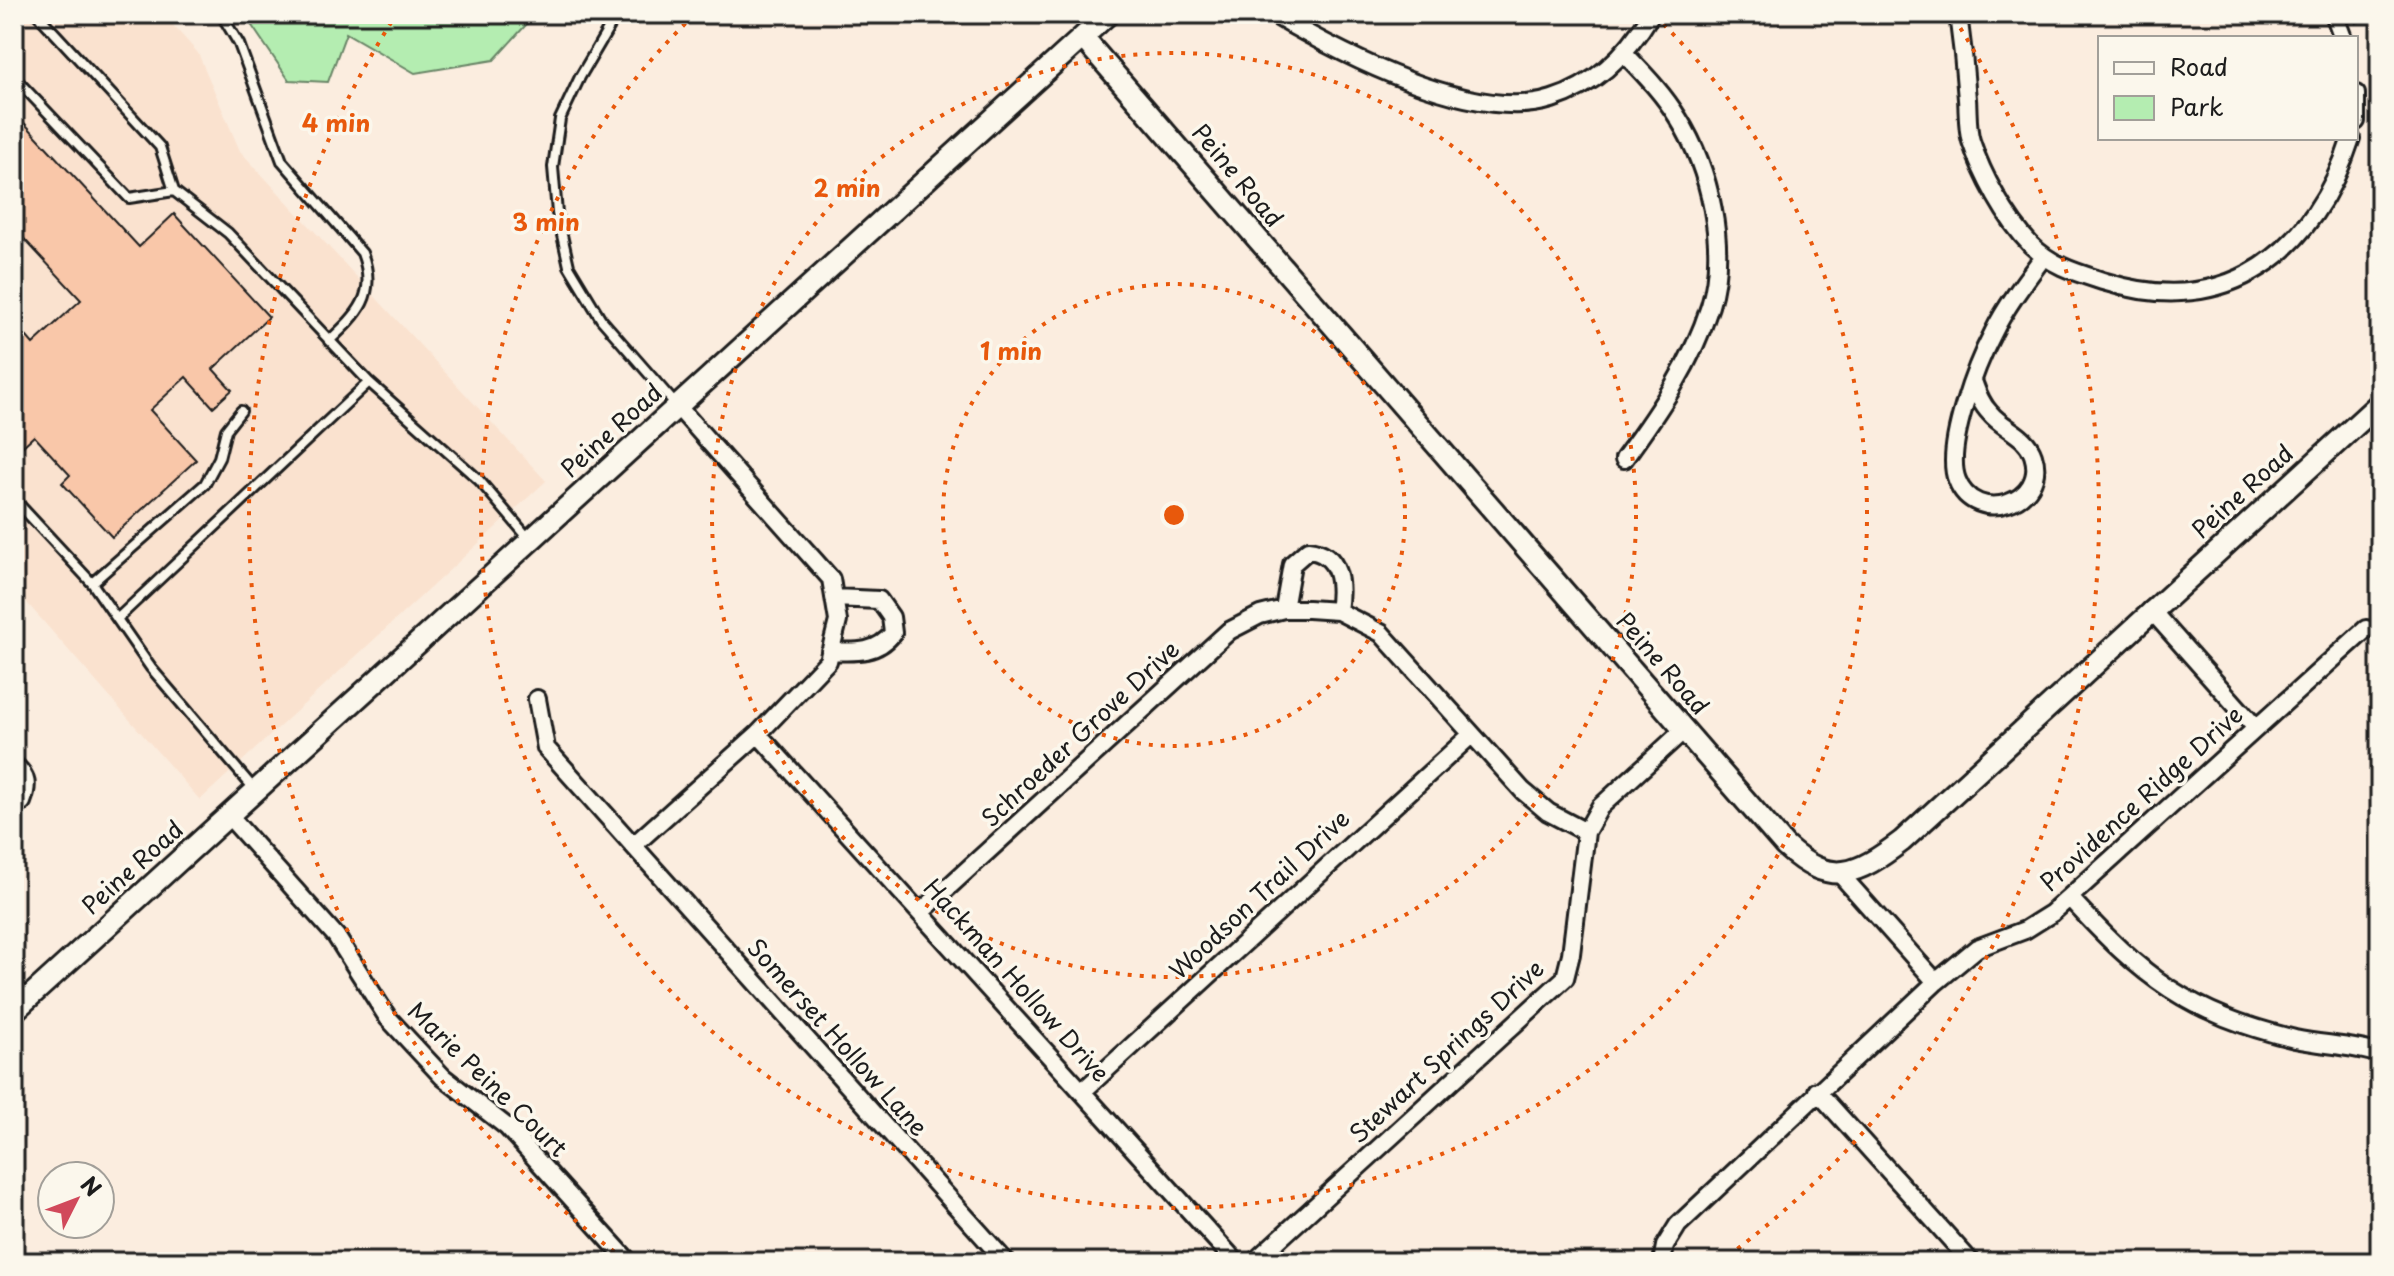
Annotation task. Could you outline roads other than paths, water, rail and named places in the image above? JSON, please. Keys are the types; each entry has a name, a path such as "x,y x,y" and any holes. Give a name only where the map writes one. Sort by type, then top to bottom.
{"street":[{"path":"1084,39 1108,14"},
{"path":"1273,14 1324,44 1438,90 1478,100 1516,103 1551,100 1582,86 1624,53 1651,14"},
{"path":"1958,14 1970,139 1995,192 2030,244 2055,266 2134,291 2173,293 2222,285 2272,262 2312,221 2342,166 2350,140"},
{"name":"Peine Road","path":"14,1011 1084,39 1785,846 1813,867 1841,875 1863,867 1902,841 2380,403"},
{"path":"1624,53 1658,88 1680,120 1701,168 1714,212 1716,256 1711,303 1691,354 1664,404 1624,459"},
{"path":"1973,381 1989,413 2019,435 2033,455 2034,478 2020,498 2009,504 1987,506 1976,502 1956,479 1954,458 1973,381 1993,332 2044,256"},
{"path":"634,845 758,734 828,661 838,621 831,579 678,407"},
{"path":"1284,609 1292,564 1308,550 1321,551 1331,559 1339,578 1338,611"},
{"path":"830,651 859,652 883,646 893,633 891,617 879,600 834,598"},
{"name":"Schroeder Grove Drive","path":"921,912 1229,631 1260,615 1284,609 1338,611 1381,633 1535,802 1586,832"},
{"path":"2151,610 2255,727"},
{"name":"Providence Ridge Drive","path":"1662,1262 1665,1246 1678,1225 1936,982 1977,948 2032,926 2070,898 2366,629"},
{"name":"Somerset Hollow Lane","path":"537,699 546,748 1006,1262"},
{"name":"Stewart Springs Drive","path":"1254,1262 1565,978 1571,954 1586,832 1600,807 1685,729"},
{"name":"Hackman Hollow Drive","path":"758,734 1236,1262"},
{"name":"Woodson Trail Drive","path":"1083,1091 1471,735"},
{"path":"14,765 23,772 27,787 22,802 14,806"},
{"name":"Marie Peine Court","path":"229,816 336,936 388,1018 443,1077 507,1127 629,1262"},
{"path":"1841,875 1936,982"},
{"path":"2070,898 2141,970 2170,992 2206,1011 2275,1034 2356,1046 2380,1054"},
{"path":"1817,1091 1971,1262"}],"lane":[{"path":"37,14 160,147 174,191 228,233 369,382 479,480 530,541"},
{"path":"221,14 239,44 282,161 362,253 369,272 368,292 354,318 329,341"},
{"path":"617,14 580,77 560,119 553,167 557,213 569,266 601,319 678,407"},
{"path":"14,77 129,198 174,191"},
{"path":"117,619 369,382"},
{"path":"92,583 205,484 219,458 226,430 241,411"},
{"path":"14,499 92,583 151,668 256,791"}]}
